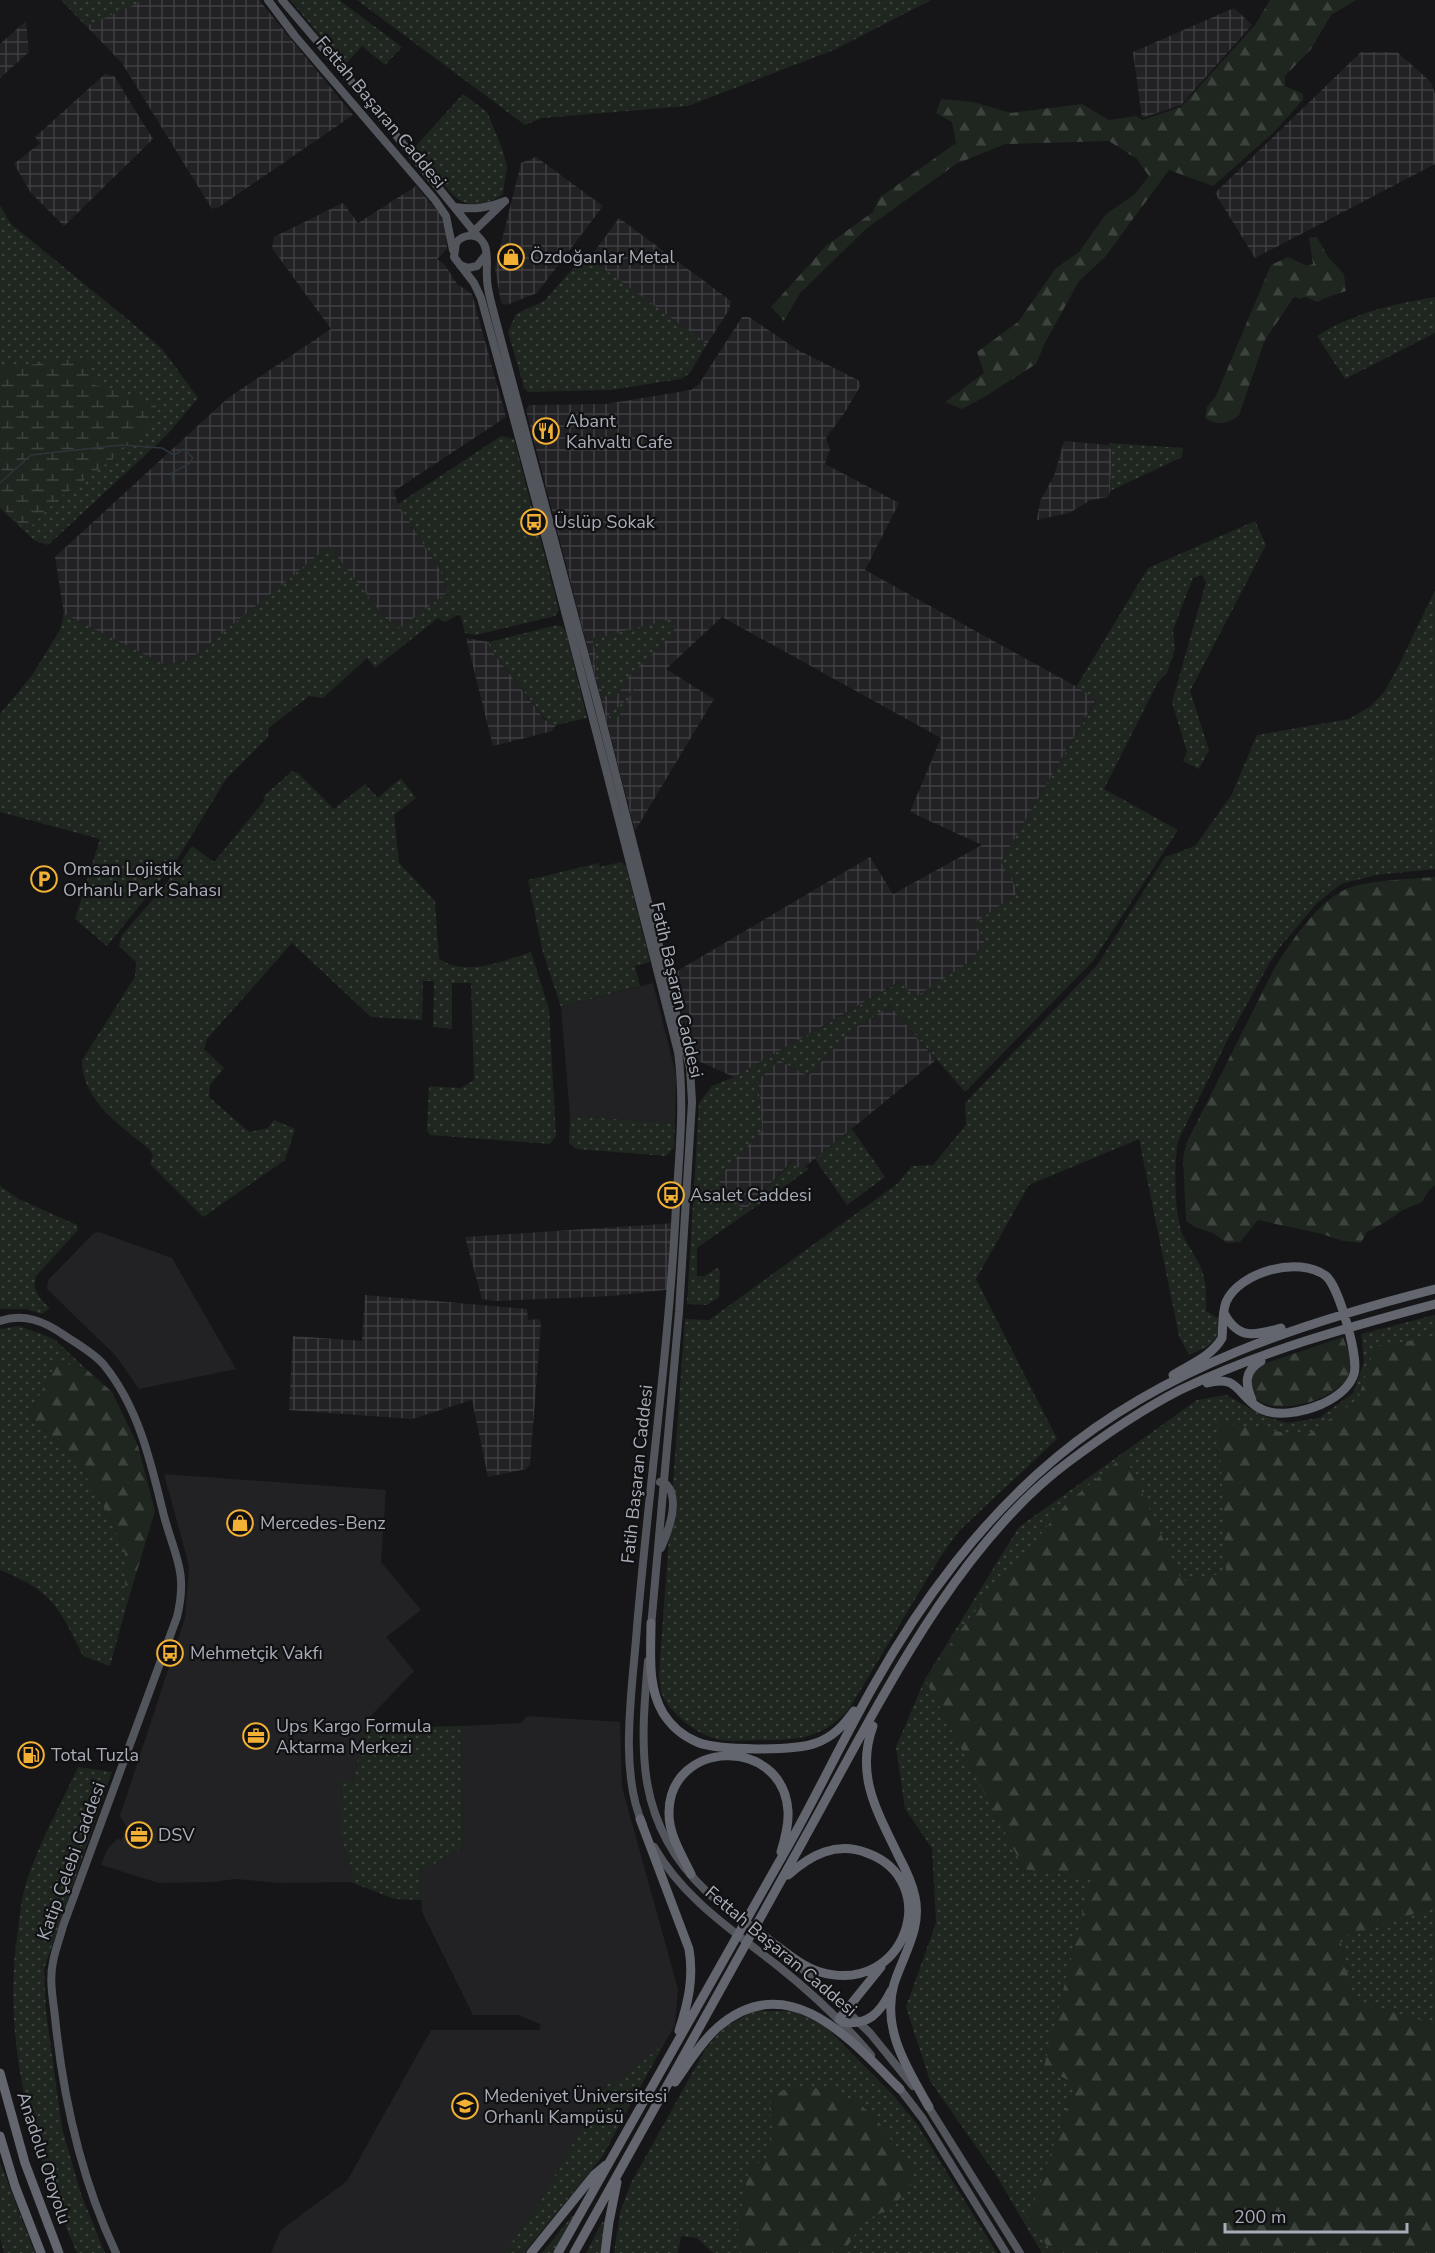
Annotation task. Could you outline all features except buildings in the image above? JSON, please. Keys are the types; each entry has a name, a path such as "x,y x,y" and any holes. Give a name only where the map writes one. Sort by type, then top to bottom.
{"highway":[{"path":"651,1623 651,1673 657,1703 676,1729 699,1743 709,1746 786,1748 817,1743 833,1734 846,1722 926,1604 1003,1505 1056,1458 1104,1422 1216,1347 1222,1338 1226,1302 1240,1285 1255,1276 1281,1268 1304,1268 1321,1273 1330,1280 1336,1293 1356,1363 1354,1376 1348,1386 1335,1397 1312,1408 1291,1412 1261,1408 1252,1403 1238,1387 1224,1381 1214,1381 1178,1391"},
{"path":"1224,1313 1236,1329 1252,1334 1435,1289"},
{"path":"574,2253 889,1689 947,1593 1002,1526 1031,1495 1065,1465 1118,1427 1178,1391 1233,1367 1306,1340 1435,1304"},
{"path":"1104,1422 1209,1362 1277,1335 1354,1310"},
{"path":"1252,1403 1247,1383 1250,1369 1261,1361 1306,1340"},
{"path":"558,2253 776,1867 875,1682"},
{"path":"781,1881 814,1855 838,1848 862,1851 884,1862 898,1876 904,1887 909,1915 904,1937 846,2010 841,2021 860,2023 872,2018 880,2011 894,1985 913,1936 917,1909 916,1898 906,1869 870,1792 865,1762 871,1732 889,1689"},
{"path":"691,1874 673,1834 669,1816 671,1800 677,1785 688,1771 705,1760 724,1755 742,1757 760,1763 782,1787 786,1798 788,1821 776,1867"},
{"path":"640,1819 691,1962 691,1990 673,2051"},
{"path":"777,1946 810,1968 822,1973 857,1974 884,1963"},
{"path":"894,1985 891,2007 895,2039 929,2108"},
{"path":"605,2253 620,2169 672,2085 711,2033 732,2017 752,2008 768,2005 784,2005 816,2015 843,2034 900,2089"},
{"name":"Anadolu Otoyolu","path":"0,2073 25,2163 59,2253"},
{"name":"Anadolu Otoyolu","path":"0,2136 15,2186 41,2253"},
{"path":"531,2253 594,2175 611,2162"}],"main road":[{"name":"Fettah Başaran Caddesi","path":"268,0 295,36 435,200 448,222 453,253"},
{"name":"Fettah Başaran Caddesi","path":"282,0 455,207 471,233"},
{"path":"455,207 472,210 505,201 471,233 459,239 454,248 453,253 460,264 468,268 477,266 486,255 482,241 471,233"},
{"name":"Fatih Başaran Caddesi","path":"486,255 488,290 492,306 684,1034 690,1068 692,1113 679,1312 651,1623 643,1737 645,1779 663,1833 691,1874 720,1904 777,1946 860,2023 907,2077 1020,2253"},
{"name":"Fatih Başaran Caddesi","path":"460,264 474,283 480,298 515,422 678,1052 682,1091 674,1246 663,1392 650,1489 629,1749 632,1783 640,1819"},
{"name":"Katip Çelebi Caddesi","path":"0,1321 19,1318 42,1321 103,1363 127,1401 142,1432 169,1537 179,1562 182,1581 177,1617 63,1926 52,1963 58,2048 67,2101 81,2163 116,2253"},
{"path":"650,1489 656,1483 664,1483"},
{"name":"Fettah Başaran Caddesi","path":"640,1819 664,1864 692,1896 710,1914 781,1969 841,2021 900,2089 923,2119 1006,2253"}],"shaded area":[{"path":"140,0 259,0 353,115 219,207 212,209 122,63 86,26"},
{"path":"1234,8 1252,25 1181,105 1142,118 1133,52"},
{"path":"26,21 29,52 0,78 0,44"},
{"path":"1361,52 1397,52 1431,82 1435,94 1435,164 1255,258 1215,193"},
{"path":"105,74 114,76 153,139 64,226 31,193 14,164 40,143 35,137"},
{"path":"536,157 603,206 537,293 507,305 501,303 495,268 521,163"},
{"path":"416,186 441,215 446,229 447,249 437,259 445,265 457,284 472,294 506,417 394,491 398,504 440,570 448,592 400,629 386,619 329,547 188,661 165,665 64,614 55,557 228,398 331,329 272,248 274,237 343,203 358,223"},
{"path":"619,218 731,301 729,310 707,344 589,259"},
{"path":"742,317 749,317 798,350 858,380 861,385 826,438 830,449 825,464 899,503 865,570 1097,698 1001,862 1019,892 975,923 985,941 971,961 915,998 899,982 734,1077 694,1059 672,974 870,857 893,894 982,845 910,812 941,738 722,617 666,669 714,699 635,831 526,410 529,405 606,404 691,390 699,384"},
{"path":"1064,441 1108,445 1112,451 1108,497 1091,500 1069,513 1037,520 1040,501 1054,476"},
{"path":"466,638 489,642 489,647 545,720 556,725 552,731 493,746"},
{"path":"653,983 676,1075 675,1123 570,1116 561,1007"},
{"path":"890,1006 936,1060 801,1170 791,1162 744,1211 717,1179 762,1130 758,1080 779,1060 808,1076 853,1029"},
{"path":"677,1223 674,1289 611,1296 496,1301 482,1299 465,1237"},
{"path":"99,1232 172,1258 236,1369 139,1389 115,1355 47,1289 48,1280 94,1233"},
{"path":"365,1295 527,1309 528,1320 539,1319 541,1323 530,1465 526,1469 488,1477 472,1400 412,1419 289,1410 293,1336 362,1341"},
{"path":"164,1474 386,1490 381,1562 421,1610 386,1637 414,1671 367,1720 353,1781 342,1783 340,1833 353,1876 350,1882 281,1883 235,1879 213,1882 159,1883 101,1865 107,1850 118,1838 121,1841 127,1828 120,1816 185,1618 189,1566"},
{"path":"527,1716 620,1722 622,1787 678,1989 675,2025 664,2044 622,2077 607,2084 535,2210 504,2253 271,2253 281,2230 347,2181 431,2030 540,2030 540,2024 518,2015 473,2015 422,1912 420,1872 463,1848 461,1726 521,1723"}],"green space":[{"path":"61,0 140,0 136,4 86,26"},
{"path":"290,0 339,0 402,47 385,65 362,46 345,65"},
{"path":"357,0 931,0 836,49 688,106 542,118 525,125"},
{"path":"1270,0 1356,0 1331,15 1311,49 1285,76 1285,86 1303,94 1303,100 1273,133 1213,186 1169,170 1105,257 1079,281 1036,364 986,396 962,409 945,402 984,373 977,352 1018,322 1056,268 1079,252 1106,214 1134,195 1149,176 1137,159 1109,141 1005,144 956,164 867,228 800,293 784,321 771,307 827,245 873,212 879,198 956,143 952,122 936,113 941,99 973,102 1011,113 1082,104 1109,120 1136,116 1142,120 1181,107 1255,25"},
{"path":"463,94 487,112 507,166 503,194 481,204 469,204 453,195 414,148"},
{"path":"0,205 11,224 163,350 198,398 167,435 48,545 35,541 0,508"},
{"path":"1309,237 1317,237 1328,257 1344,274 1346,291 1317,302 1306,297 1300,299 1294,297 1265,340 1239,415 1222,423 1209,421 1205,418 1207,407 1216,396 1271,265 1288,257 1307,266 1313,264"},
{"path":"585,255 707,344 689,374 681,379 610,390 528,392 524,388 508,332 516,314 544,301"},
{"path":"1435,297 1435,333 1345,379 1317,336 1345,321 1374,310"},
{"path":"88,357 95,385 157,404 148,426 114,458 57,500 27,531 0,506 0,369"},
{"path":"501,436 514,439 559,610 555,616 476,635 465,633 460,614 445,622 438,618 375,668 367,658 323,698 309,696 269,728 268,737 226,779 178,858 107,946 75,919 100,839 0,812 0,714 33,674 60,630 64,614 165,665 188,661 329,546 386,619 400,628 448,592 440,570 398,504"},
{"path":"1108,443 1183,448 1182,457 1110,491 1112,451"},
{"path":"1255,521 1266,545 1190,691 1209,750 1199,769 1183,761 1187,752 1172,702 1206,582 1202,575 1193,578 1173,630 1175,649 1167,673 1158,682 1104,789 1178,830 1093,961 965,1092 890,1006 853,1029 808,1076 779,1060 758,1080 762,1130 717,1179 744,1211 792,1162 801,1170 805,1167 809,1169 697,1248 697,1276 704,1276 717,1268 720,1271 719,1297 707,1305 687,1304 699,1103 712,1086 734,1077 900,982 915,997 971,961 985,941 975,923 1019,892 1001,862 1097,699 1076,687 1148,568"},
{"path":"1435,590 1435,869 1376,875 1341,884 1317,903 1280,947 1269,964 1230,1035 1178,1141 1176,1187 1179,1224 1203,1274 1206,1287 1206,1311 1218,1318 1215,1339 1208,1346 1189,1355 1179,1336 1139,1139 1029,1185 976,1279 1057,1439 959,1531 941,1556 849,1709 839,1719 808,1736 784,1740 725,1741 712,1738 694,1729 678,1716 665,1700 661,1692 659,1674 685,1319 709,1320 897,1184 912,1166 933,1165 966,1125 965,1103 1098,964 1165,857 1195,846 1231,796 1257,735 1349,719 1371,706 1384,692 1396,671"},
{"path":"672,619 675,623 673,634 629,676 619,693 610,698 603,695 594,661 596,657 592,637 596,638"},
{"path":"557,625 563,627 566,632 587,718 556,725 546,720 489,647 489,642"},
{"path":"639,678 622,712 615,720 609,720 609,714 624,702"},
{"path":"292,771 298,773 334,809 365,784 378,798 401,778 416,798 394,815 399,863 435,901 439,959 461,967 473,967 497,963 531,952 549,1009 556,1136 550,1144 430,1135 427,1130 429,1086 461,1088 474,1080 471,983 452,983 452,1029 433,1027 434,981 423,981 422,1020 371,1017 292,943 207,1039 204,1049 224,1068 210,1085 209,1097 249,1132 268,1128 274,1120 295,1129 285,1160 203,1217 150,1164 153,1155 149,1149 115,1121 96,1100 88,1088 82,1060 135,977 136,962 119,946 122,935 166,884 192,846 214,862 265,800 263,797"},
{"path":"621,862 626,866 650,962 635,966 640,986 561,1007 542,949 528,880 599,863 600,867"},
{"path":"1435,877 1435,1185 1422,1202 1403,1210 1367,1232 1361,1243 1343,1241 1258,1220 1240,1242 1227,1243 1213,1233 1195,1227 1186,1221 1183,1159 1186,1144 1274,969 1296,936 1314,914 1344,890 1375,882"},
{"path":"570,1116 675,1123 674,1148 666,1156 576,1149 569,1143"},
{"path":"852,1129 885,1177 847,1205 815,1159"},
{"path":"0,1186 19,1199 77,1225 78,1230 36,1276 37,1294 50,1308 42,1314 26,1309 0,1309"},
{"path":"1435,1315 1435,2253 1042,2253 996,2175 930,2081 906,2007 936,1923 932,1848 905,1809 896,1747 925,1679 1019,1527 1197,1400 1226,1395 1264,1416 1287,1423 1319,1418 1353,1393 1364,1362 1361,1334"},
{"path":"19,1326 54,1339 86,1369 57,1362 29,1415 79,1464 110,1518 125,1552 125,1611 110,1666 83,1656 60,1613 52,1603 32,1586 0,1570 0,1329"},
{"path":"1343,1337 1349,1355 1349,1373 1344,1382 1324,1397 1297,1405 1271,1406 1261,1402 1252,1392 1252,1377 1260,1365"},
{"path":"1435,1337 1435,1907 1340,1938 1354,2001 1435,2024 1435,2253 1052,2253 1028,2218 1075,2084 1044,2067 1091,1879 1024,1869 925,1679 971,1616 1066,1504 1125,1455 1182,1581 1226,1573 1219,1422 1306,1436 1358,1399 1375,1346"},
{"path":"57,1362 86,1369 112,1392 138,1446 155,1511 125,1611 125,1552 110,1518 79,1464 29,1415"},
{"path":"367,1720 410,1727 461,1726 463,1848 420,1872 422,1900 395,1899 350,1882 353,1876 340,1833 342,1782 353,1781"},
{"path":"78,1767 112,1772 44,1969 46,2011 62,2128 81,2194 105,2253 77,2253 61,2214 46,2174 24,2095 17,2054 14,2013 14,1972 25,1886 44,1837"},
{"path":"753,2011 793,2011 825,2026 894,2096 917,2124 997,2253 713,2253 697,2238 681,2236 678,2253 614,2253 620,2212 631,2183 705,2050 721,2030"},
{"path":"664,2044 602,2157 524,2253 504,2253 535,2210 607,2084 622,2077"},
{"path":"792,2086 834,2090 861,2105 878,2121 911,2168 911,2185 891,2209 874,2216 860,2227 843,2253 741,2253 735,2240 749,2169 767,2157 773,2131 769,2106 774,2095"},
{"path":"0,2162 35,2253 4,2253 0,2237"},
{"path":"572,2216 574,2217 553,2253 542,2253"},
{"path":"602,2222 605,2223 601,2253 586,2253"}],"waterway":[{"path":"0,483 31,455 121,445 162,448 174,455 184,449 193,458 190,463 172,473 173,484"}],"place":[{"name":"Özdoğanlar Metal","path":"511,257"},
{"name":"Abant Kahvaltı Cafe","path":"546,431"},
{"name":"Üslüp Sokak","path":"534,522"},
{"name":"Omsan Lojistik Orhanlı Park Sahası","path":"44,879"},
{"name":"Asalet Caddesi","path":"671,1195"},
{"name":"Mercedes-Benz","path":"240,1523"},
{"name":"Mehmetçik Vakfı","path":"170,1653"},
{"name":"Ups Kargo Formula Aktarma Merkezi","path":"256,1736"},
{"name":"Total Tuzla","path":"31,1755"},
{"name":"DSV","path":"139,1835"},
{"name":"Medeniyet Üniversitesi Orhanlı Kampüsü","path":"465,2106"}]}
